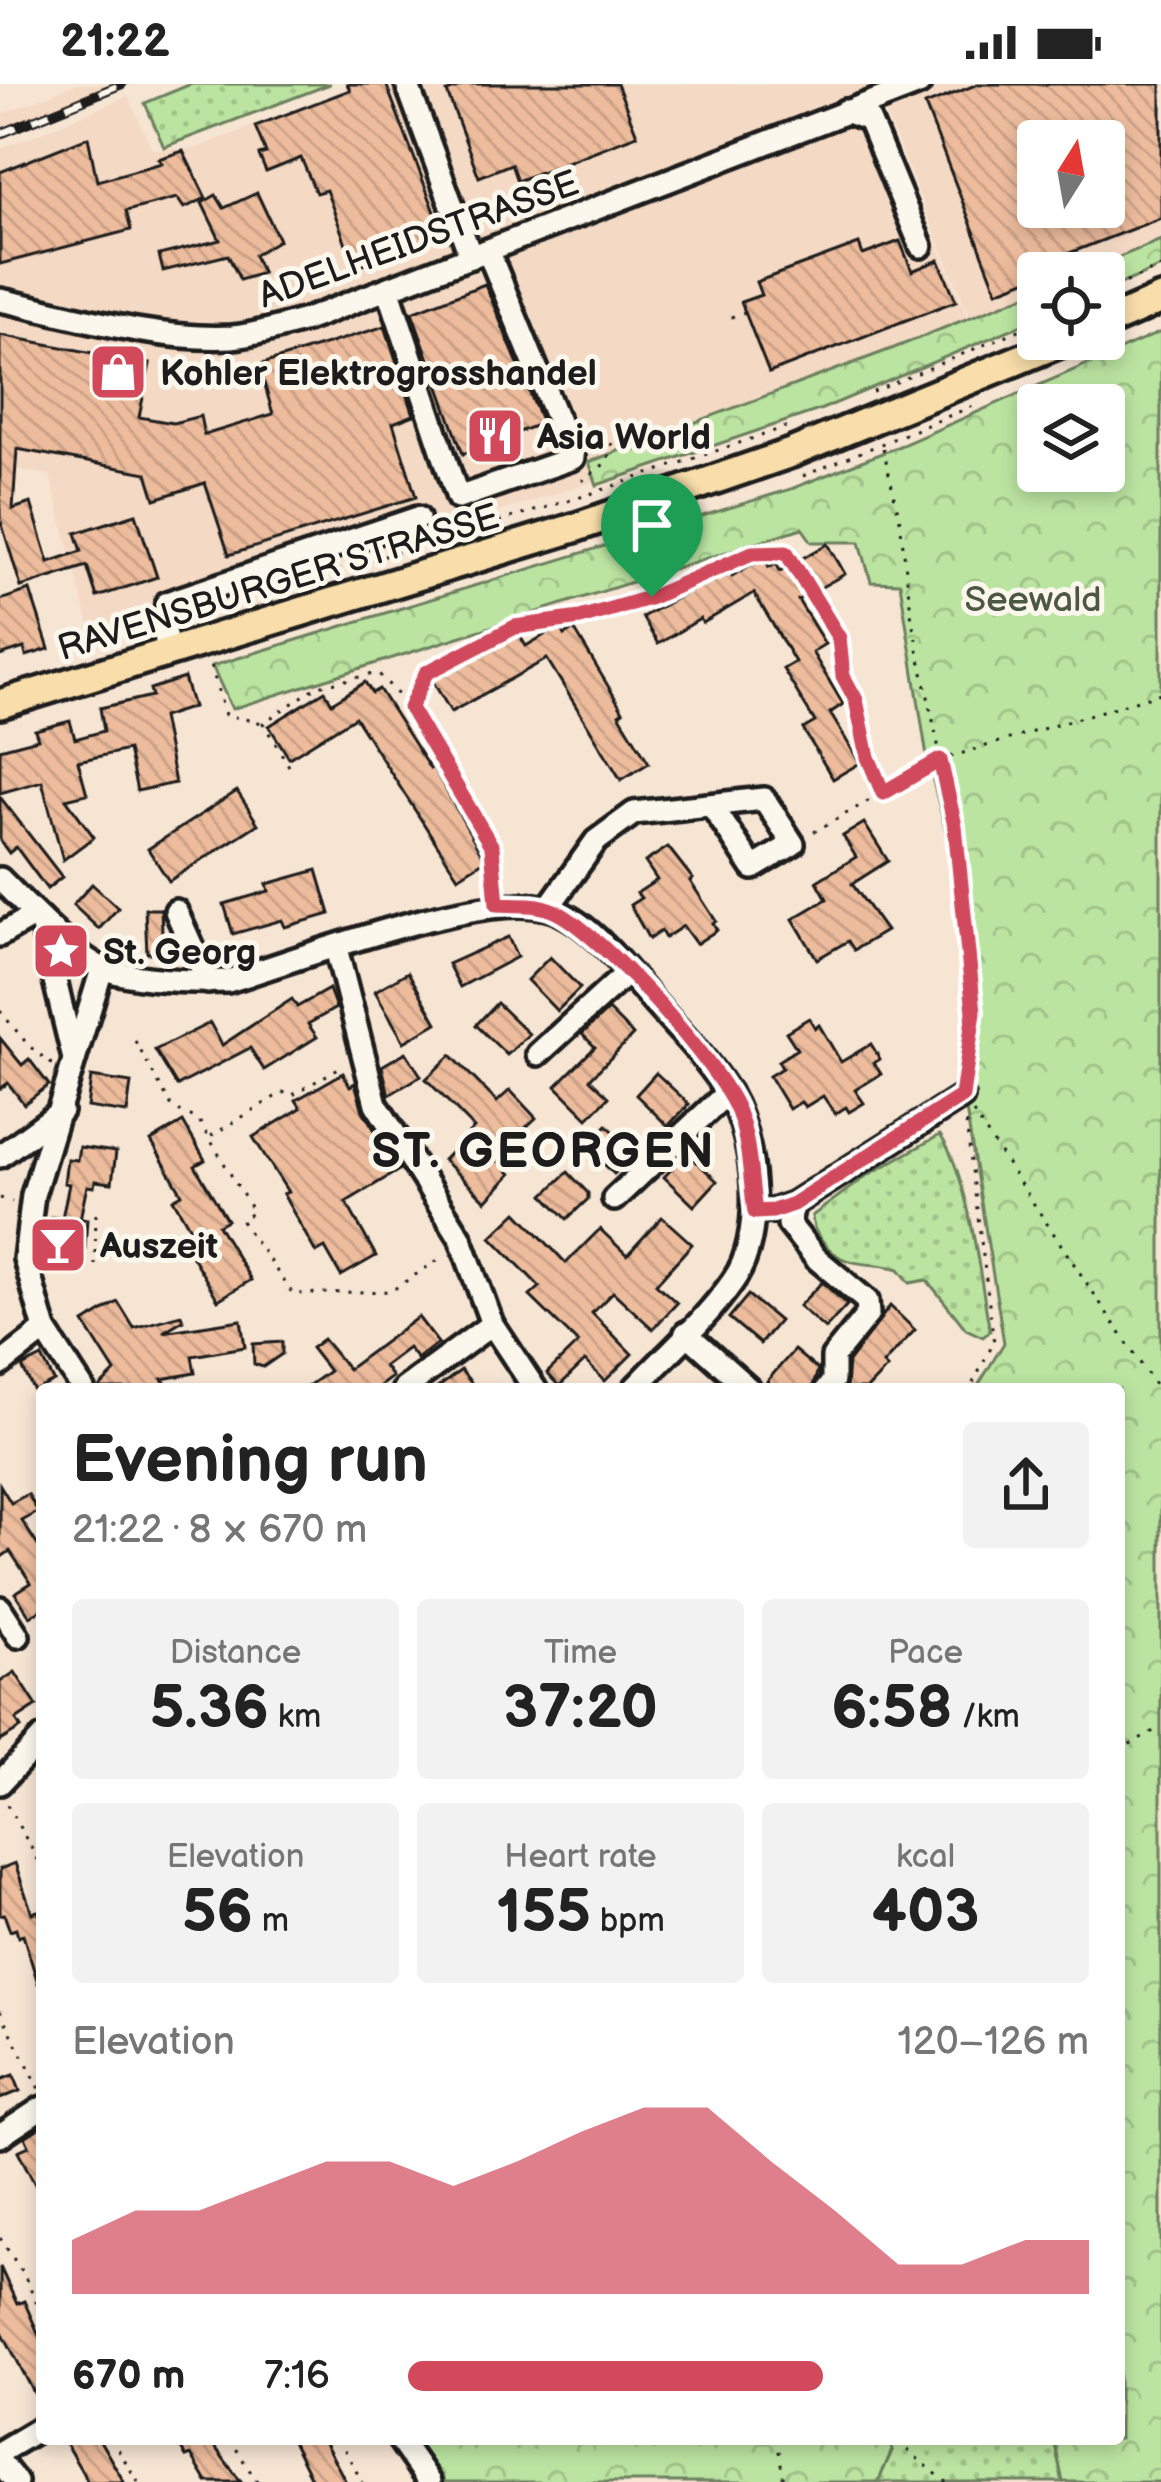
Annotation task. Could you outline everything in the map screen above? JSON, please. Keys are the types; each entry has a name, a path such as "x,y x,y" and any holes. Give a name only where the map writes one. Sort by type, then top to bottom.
{"main road":[{"path":"1125,315 1161,299"},
{"name":"RAVENSBURGER STRASSE","path":"0,704 577,527 790,453 1018,360"}],"street":[{"path":"388,289 458,498 573,458 407,84"},
{"name":"ADELHEIDSTRASSE","path":"0,300 173,337 238,337 306,320 919,84"},
{"path":"845,111 868,120 921,246"},
{"path":"168,651 167,603 418,518"},
{"path":"548,908 596,841 634,813 764,799 793,844 753,868 712,806"},
{"path":"0,879 102,969 184,982 228,981 497,904 548,908 581,926 728,1092 739,1114 755,1212 748,1255 733,1282 640,1383"},
{"path":"176,911 208,982"},
{"path":"0,935 38,917"},
{"path":"38,917 74,1066"},
{"path":"336,948 376,1104 462,1244 492,1324 531,1383"},
{"path":"79,1383 45,1330 26,1259 33,1196 102,969"},
{"path":"538,1054 627,973"},
{"path":"614,1199 728,1092"},
{"path":"755,1212 793,1204 962,1096"},
{"path":"0,1156 61,1111"},
{"path":"793,1204 789,1224 816,1258 867,1301 868,1314 833,1357 832,1383"},
{"path":"412,1383 492,1324"},
{"path":"0,1365 45,1330"},
{"path":"686,1333 742,1383"},
{"path":"0,1608 18,1636"},
{"path":"0,1783 36,1744"},
{"path":"0,2136 36,2112"},
{"path":"0,2452 36,2431"},
{"path":"402,2445 416,2478"},
{"path":"0,2462 16,2482"}],"path":[{"path":"1125,283 1161,267"},
{"path":"731,317 745,312"},
{"path":"869,393 1017,331"},
{"path":"274,590 587,495 789,427"},
{"path":"582,482 607,462 616,428"},
{"path":"882,445 955,826 974,1012 962,1096 994,1342 973,1383"},
{"path":"410,708 426,673 515,627 580,618 652,597 752,553 786,552 839,638 843,676 856,700 868,757 883,793"},
{"path":"210,665 224,716 263,723 318,686 378,673 410,708 492,847 497,904"},
{"path":"793,844 940,760 1161,693"},
{"path":"263,723 289,766"},
{"path":"0,1011 44,1059 54,1066 74,1066"},
{"path":"135,1041 173,1109 198,1119 253,1212 241,1222 293,1294 391,1291 462,1244"},
{"path":"209,1137 283,1093 291,1096 364,1054"},
{"path":"962,1096 1161,1394"},
{"path":"95,1265 96,1213"},
{"path":"1125,1747 1161,1727"},
{"path":"0,1793 36,1856"},
{"path":"0,2011 36,2080"},
{"path":"0,2237 36,2302"},
{"path":"116,2445 138,2482"},
{"path":"234,2445 257,2482"},
{"path":"342,2445 362,2482"},
{"path":"778,2445 784,2482"},
{"path":"905,2445 946,2482"}],"shaded area":[{"path":"76,84 134,84 0,139 0,115"},
{"path":"363,84 871,84 973,330 587,484 93,639 50,475 0,467 0,149 128,96 152,149 193,149"},
{"path":"873,84 1161,84 1161,244 1125,259 1125,252 1017,252 1017,306 973,324"}],"green space":[{"path":"191,84 330,84 164,147 145,103"},
{"path":"1161,240 1161,267 1125,282 1125,255"},
{"path":"1017,298 1017,327 822,409 597,485 589,462"},
{"name":"Seewald","path":"1161,332 1161,2482 1063,2482 1055,2445 1125,2445 1125,1383 980,1383 1004,1343 966,1110 977,1010 964,905 927,757 900,583 871,582 860,542 812,542 802,528 232,709 212,666 791,489 1017,395 1017,492 1125,492 1125,384 1042,384 1097,360 1125,360 1125,348"},
{"path":"940,1135 959,1176 972,1228 990,1331 983,1337 966,1329 927,1280 910,1283 899,1269 840,1258 813,1224 812,1216 866,1176"},
{"path":"419,2445 890,2445 892,2450 878,2482 445,2482"},
{"path":"890,2445 1055,2445 1063,2482 878,2482 892,2451"}],"building":[{"path":"347,84 386,84 443,233 355,268 326,190 316,193 301,158 266,172 259,155 266,153 255,126 350,90"},
{"path":"467,84 617,84 637,135 517,181 511,164 479,177 447,92"},
{"path":"978,84 1161,84 1161,218 1072,252 1017,252 1017,283 997,291 925,105"},
{"path":"88,137 97,181 162,163 158,159 183,151 206,198 184,208 177,198 126,211 131,230 0,264 0,172"},
{"path":"257,193 279,240 254,255 262,273 240,280 228,255 163,271 159,255 220,240 202,203 216,195 224,208"},
{"path":"900,241 912,271 939,260 956,301 769,373 741,302 761,295 756,282 859,244 863,255"},
{"path":"485,284 542,423 463,454 412,312"},
{"path":"385,326 414,415 393,423 416,497 229,555 205,483 155,499 147,473 17,449 13,509 31,503 49,562 82,551 76,533 136,514 157,577 97,597 87,566 21,587 0,518 0,335 150,364 139,417 173,423 200,416 204,435 273,414 259,365"},
{"path":"828,544 845,574 798,600 825,644 812,652 843,704 830,713 860,763 833,779 803,729 815,722 783,669 795,662 754,593 658,644 642,617 728,570 732,576 764,557 769,567 776,563 780,571"},
{"path":"30,590 49,649 26,656 24,648 0,656 0,600"},
{"path":"560,626 565,635 574,629 649,763 621,780 547,659 451,712 432,680 518,633 526,646"},
{"path":"184,678 193,707 162,717 175,783 137,791 128,750 78,761 87,794 66,799 94,837 63,860 42,781 0,793 0,749 38,739 35,730 70,721 75,739 104,731 100,708 152,696 150,689"},
{"path":"365,682 372,693 379,689 430,769 433,767 485,860 458,877 355,717 289,758 269,726 325,691 332,703"},
{"path":"237,791 258,824 169,881 148,849"},
{"path":"0,797 62,877 47,889 16,847 9,853 0,841"},
{"path":"864,823 888,861 852,884 886,931 854,950 848,941 817,959 793,919 827,899 817,881 856,857 843,836"},
{"path":"668,847 716,921 717,930 696,944 683,926 665,938 661,931 649,939 630,905 641,898 637,893 657,880 645,862"},
{"path":"317,870 330,914 285,927 282,920 233,934 224,904 269,891 267,884"},
{"path":"92,884 118,908 99,929 73,905"},
{"path":"145,909 161,909 163,953 147,953"},
{"path":"508,937 517,957 460,987 448,964"},
{"path":"550,957 580,988 557,1011 527,980"},
{"path":"408,972 437,1023 404,1042 375,991"},
{"path":"329,989 336,1008 308,1024 317,1037 264,1070 250,1048 177,1086 155,1050 210,1023 222,1045 292,999 297,1007"},
{"path":"497,1003 529,1034 507,1055 476,1025"},
{"path":"608,1010 633,1035 590,1079 609,1097 588,1118 556,1086 595,1047 582,1034"},
{"path":"809,1018 815,1028 819,1025 841,1062 871,1044 880,1059 874,1063 881,1074 855,1090 864,1103 849,1112 846,1107 835,1114 823,1096 805,1107 801,1102 789,1109 769,1076 782,1068 778,1061 797,1049 786,1032"},
{"path":"0,1038 22,1065 29,1059 49,1085 24,1104 8,1083 0,1089"},
{"path":"406,1052 421,1076 389,1095 382,1066"},
{"path":"451,1055 497,1102 510,1090 536,1118 494,1157 511,1174 486,1201 443,1160 474,1128 426,1079"},
{"path":"343,1073 350,1086 355,1083 363,1111 399,1170 346,1202 376,1256 341,1276 325,1248 316,1253 283,1194 288,1192 253,1137 301,1108 296,1100"},
{"path":"656,1073 689,1104 668,1126 636,1095"},
{"path":"91,1077 131,1083 127,1113 87,1107"},
{"path":"183,1122 205,1160 195,1166 227,1220 218,1225 251,1280 218,1300 184,1243 195,1237 173,1199 182,1194 151,1141"},
{"path":"607,1125 636,1154 614,1174 586,1146"},
{"path":"79,1147 116,1152 112,1183 95,1181 94,1187 87,1186 80,1219 87,1219 85,1249 49,1247 51,1217 62,1218 69,1184 64,1183 67,1159 77,1160"},
{"path":"687,1153 717,1181 694,1206 664,1177"},
{"path":"568,1172 588,1199 567,1219 544,1195"},
{"path":"517,1212 566,1263 600,1229 627,1255 662,1217 692,1244 656,1284 677,1303 653,1329 613,1292 592,1313 632,1354 605,1381 585,1361 556,1383 547,1373 578,1343 530,1296 540,1287 491,1237"},
{"path":"822,1282 847,1305 825,1329 799,1306"},
{"path":"748,1295 779,1321 760,1344 729,1318"},
{"path":"118,1302 134,1328 181,1315 183,1320 163,1332 241,1320 245,1347 192,1356 195,1373 162,1379 166,1383 104,1383 115,1372 84,1323"},
{"path":"890,1306 915,1330 883,1364 887,1368 873,1383 846,1383 848,1362"},
{"path":"418,1317 438,1343 417,1359 408,1348 384,1366 392,1377 384,1383 312,1383 329,1371 311,1348 323,1339 348,1369"},
{"path":"282,1342 282,1354 263,1367 254,1364 253,1344"},
{"path":"794,1350 818,1370 814,1383 767,1381"},
{"path":"42,1357 54,1381 36,1383 34,1391 22,1367"},
{"path":"461,1370 471,1383 444,1383"},
{"path":"0,1485 11,1503 28,1494 36,1508 22,1521 36,1543 36,1612 30,1616 15,1593 31,1583 10,1551 0,1558"},
{"path":"15,1672 36,1707 16,1720 21,1728 0,1741 0,1682"},
{"path":"15,1863 32,1913 36,1912 36,1977 23,1935 18,1937 16,1929 10,1931 4,1914 0,1915 0,1869"},
{"path":"14,2075 20,2091 0,2099 0,2080"},
{"path":"36,2130 36,2186 18,2151 29,2146 25,2137"},
{"path":"0,2267 17,2304 24,2301 36,2328 36,2397 0,2328"},
{"path":"66,2445 102,2445 124,2482 88,2482"},
{"path":"179,2445 213,2445 241,2482 207,2482 191,2455 186,2457"},
{"path":"294,2445 326,2445 346,2482 313,2482"}],"railway":[{"path":"0,134 122,84"}],"place":[{"name":"Kohler Elektrogrosshandel","path":"118,372"},
{"name":"Asia World","path":"495,436"},
{"name":"St. Georg","path":"61,951"},
{"name":"Auszeit","path":"58,1245"}],"district":[{"name":"ST. GEORGEN","path":"544,1150"}],"route":[{"path":"786,552 839,638 843,676 856,700 868,757 883,793 940,760 955,826 974,1012 962,1096 896,1142 793,1204 773,1211 755,1212 739,1114 728,1092 647,995 581,926 548,908 497,904 492,847 410,708 426,673 515,627 580,618 652,597 752,553 786,552"}]}
